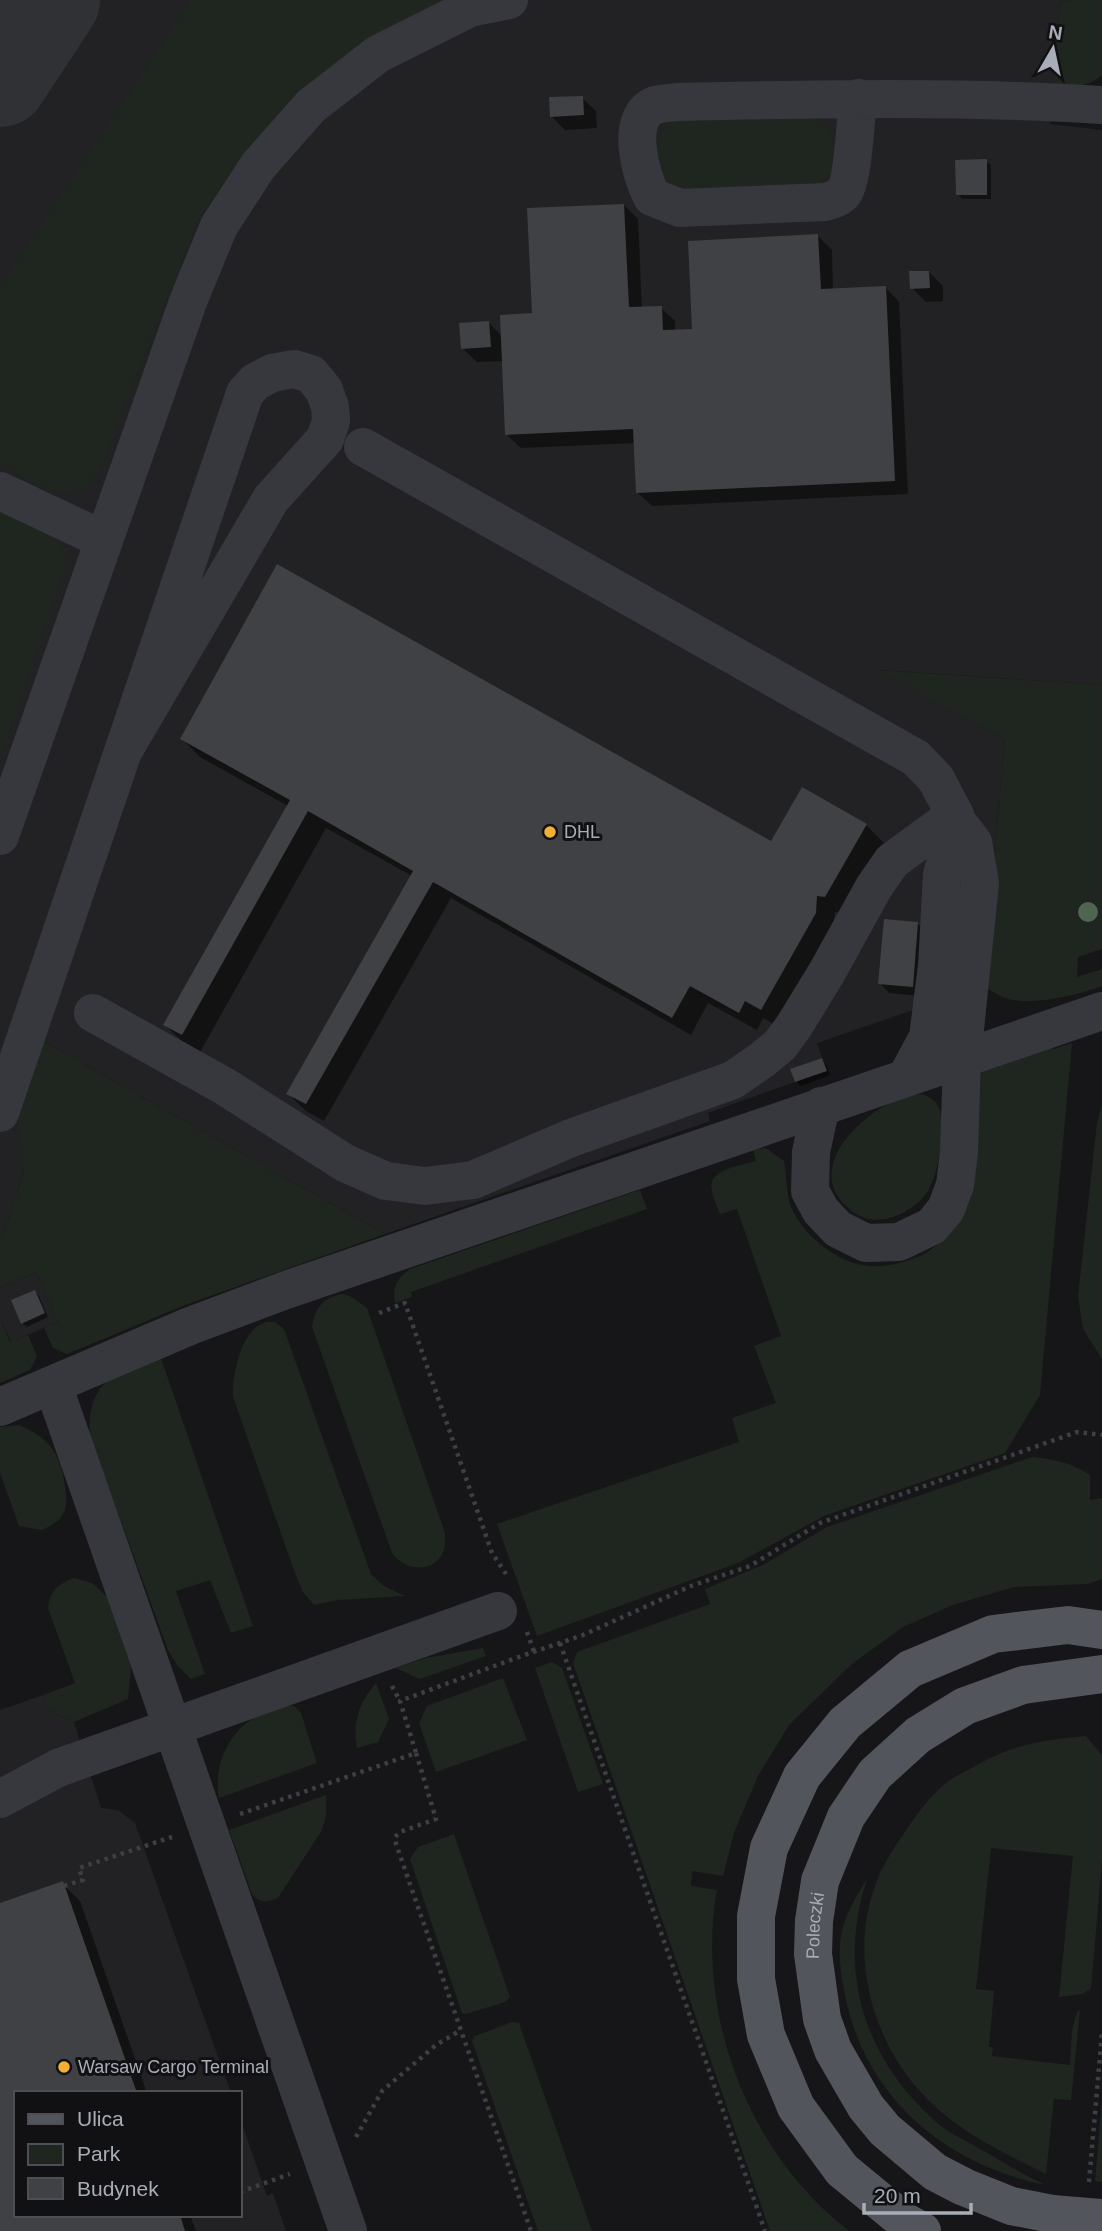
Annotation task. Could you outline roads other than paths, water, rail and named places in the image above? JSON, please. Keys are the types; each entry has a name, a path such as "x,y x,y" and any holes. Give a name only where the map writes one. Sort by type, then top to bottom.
{"main road":[{"path":"922,2231 904,2221 842,2170 796,2107 766,2035 756,1979 756,1916 769,1848 803,1776 836,1733 910,1669 993,1634 1068,1625 1102,1630"},
{"name":"Poleczki","path":"1095,2205 1052,2214 1012,2206 935,2172 885,2130 866,2107 833,2050 822,2019 813,1954 814,1921 820,1881 846,1817 875,1774 918,1735 965,1706 1023,1685 1102,1674"}],"lane":[{"path":"0,836 189,299 219,226 258,166 311,106 378,54 470,8 509,0"},
{"path":"858,98 848,184 844,193 835,200 680,208 652,197 643,179 636,147 642,118 654,106 678,102 858,98 1052,102 1102,106"},
{"path":"0,1113 245,394 255,382 272,373 294,369 311,374 324,390 330,407 331,421 325,439 271,499 124,750"},
{"path":"363,447 916,758 936,779 956,819 973,842 979,883 962,1058 959,1152 955,1185 946,1209 932,1226 899,1242 866,1243 838,1229 821,1210 810,1191 811,1152 821,1106"},
{"path":"0,491 104,540"},
{"path":"93,1013 224,1086 345,1163 386,1181 425,1186 473,1180 571,1138 733,1080 763,1059 780,1045 794,1026 874,887 892,862 956,819"},
{"path":"906,1078 929,1037 937,966 942,876 956,819"},
{"path":"0,1407 186,1327 324,1277 1102,1011"},
{"path":"53,1385 348,2231"},
{"path":"0,1799 58,1768 511,1607"}],"place":[{"name":"DHL","path":"550,832"},
{"name":"Warsaw Cargo Terminal","path":"64,2067"}]}
